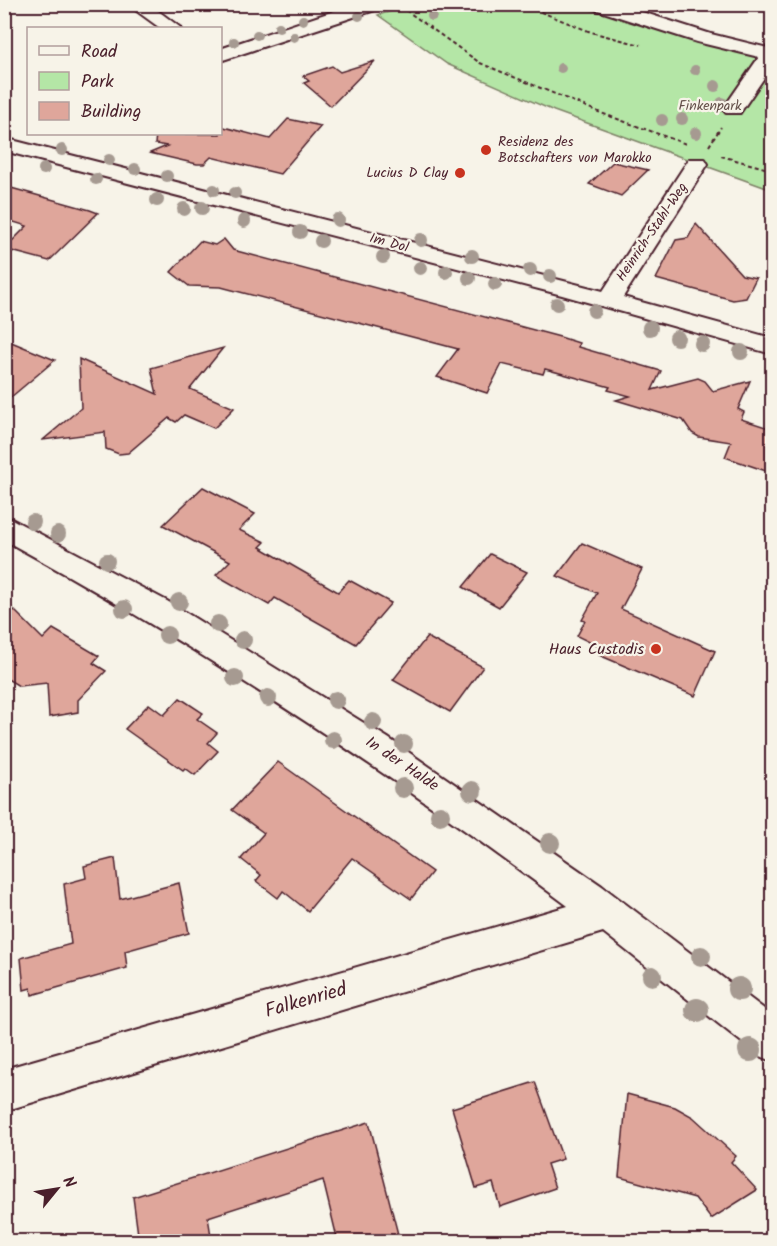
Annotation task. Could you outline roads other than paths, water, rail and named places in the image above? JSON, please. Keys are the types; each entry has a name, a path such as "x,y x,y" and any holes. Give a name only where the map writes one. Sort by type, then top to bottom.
{"street":[{"path":"136,4 170,27"},
{"path":"222,53 375,4"},
{"path":"597,4 704,39 771,55 734,109"},
{"path":"5,144 27,133"},
{"name":"Im Dol","path":"5,144 609,300 772,346"},
{"name":"Heinrich-Stahl-Weg","path":"609,300 703,156"},
{"name":"In der Halde","path":"4,526 160,611 329,716 458,802 704,984 772,1041"},
{"name":"Falkenried","path":"4,1090 607,913"}],"place":[{"name":"Residenz des Botschafters von Marokko","path":"486,150"},
{"name":"Lucius D Clay","path":"460,173"},
{"name":"Haus Custodis","path":"656,649"}],"park label":[{"name":"Finkenpark","path":"710,106"}]}
